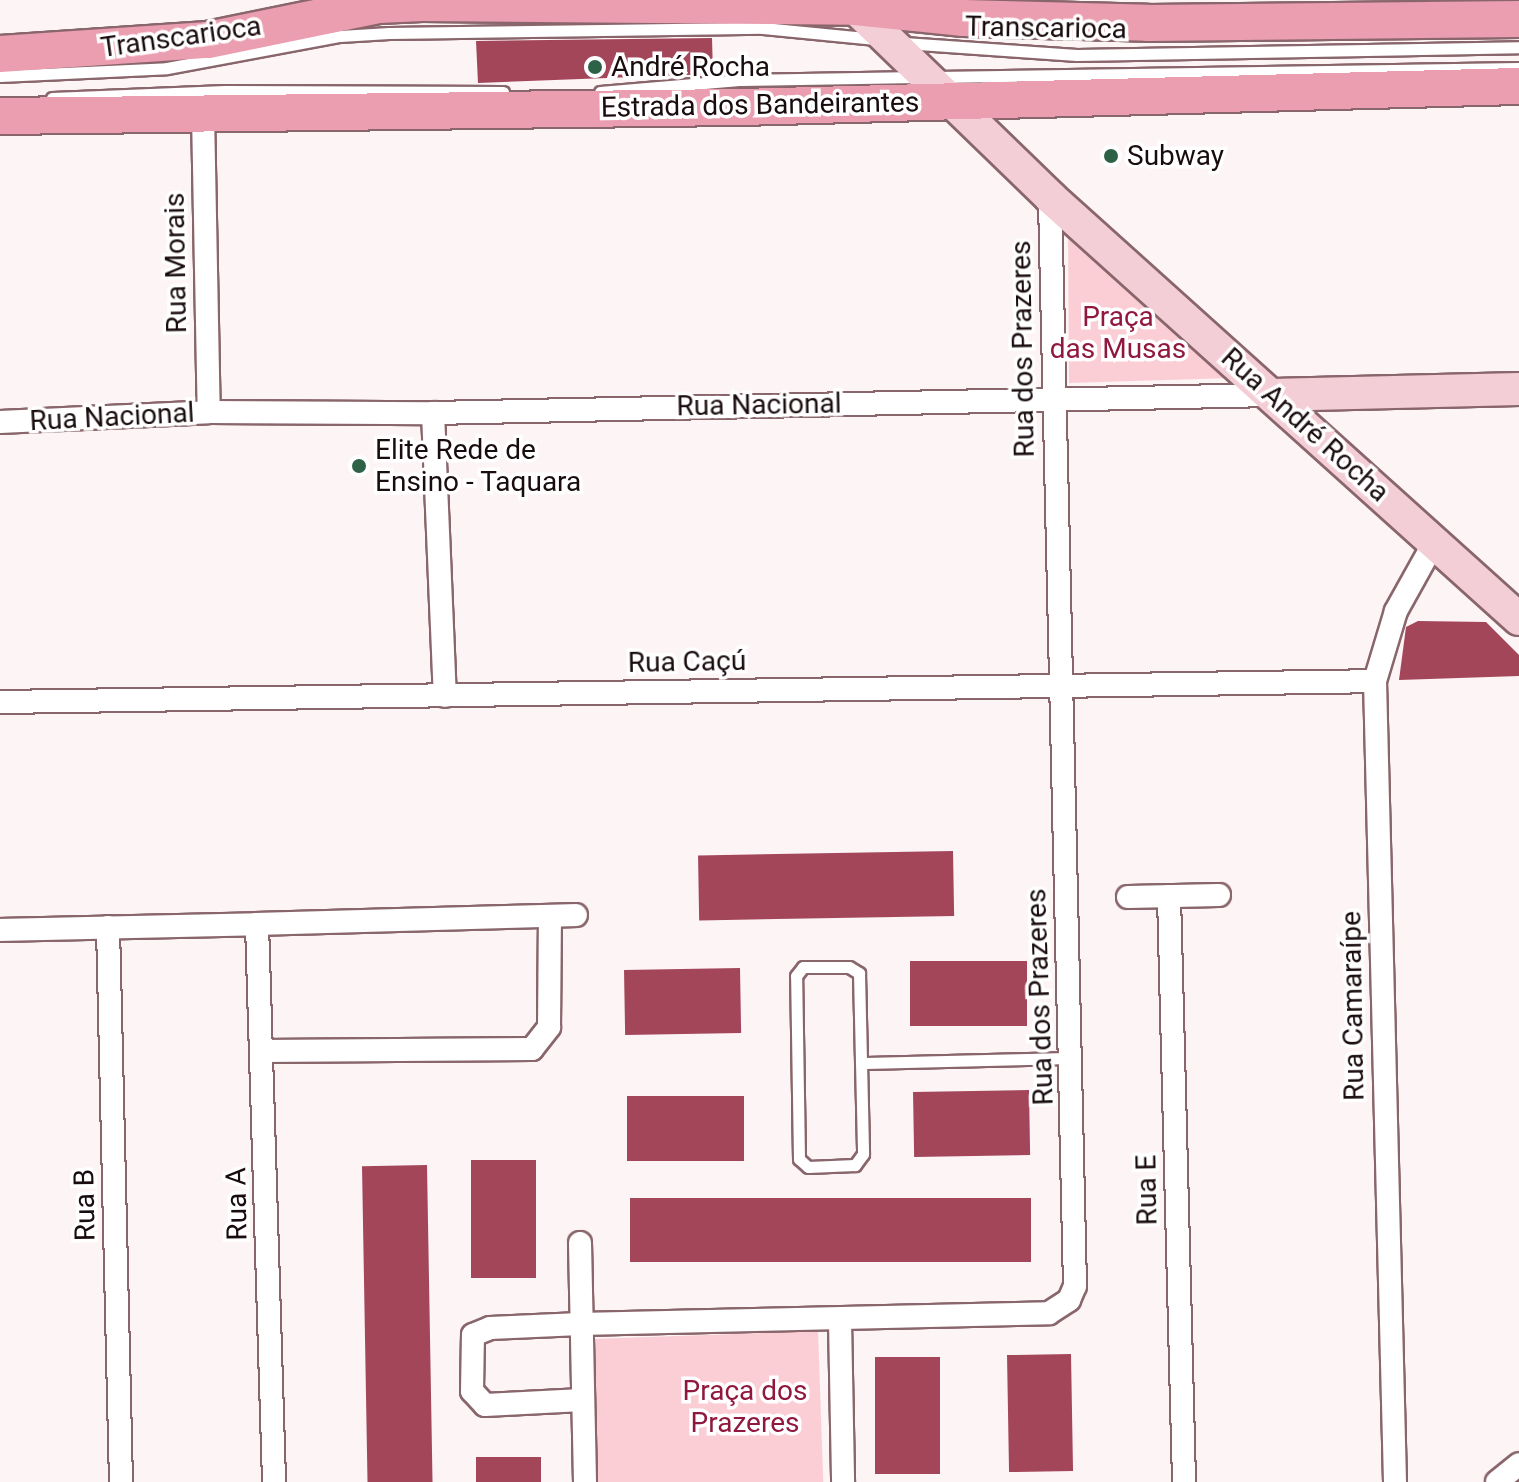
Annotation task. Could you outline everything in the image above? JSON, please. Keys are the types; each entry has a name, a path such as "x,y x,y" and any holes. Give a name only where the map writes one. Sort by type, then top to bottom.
{"main road":[{"path":"0,54 208,40 379,5 724,2 851,4 1056,16 1137,17 1256,12 1519,19"},
{"name":"Rua André Rocha","path":"851,4 1050,197 1519,619"},
{"name":"Estrada dos Bandeirantes","path":"0,116 203,113 941,89 1519,86"},
{"name":"Rua Nacional","path":"1273,395 1519,389"}],"street":[{"name":"Rua Morais","path":"203,113 209,412"},
{"name":"Rua dos Prazeres","path":"582,1400 485,1405 472,1391 471,1344 481,1329 1049,1313 1069,1300 1077,1273 1050,197"},
{"name":"Rua Nacional","path":"0,422 209,412 433,413 1273,395"},
{"path":"433,413 445,696"},
{"name":"Rua Camaraípe","path":"1395,1482 1375,681 1396,611 1435,541"},
{"name":"Rua Caçú","path":"0,702 1375,681"},
{"path":"1128,897 1219,895"},
{"name":"Rua E","path":"1169,896 1184,1482"},
{"path":"0,930 576,915"},
{"path":"263,1051 532,1049 549,1027 550,917"},
{"name":"Rua A","path":"257,924 274,1482"},
{"name":"Rua B","path":"108,927 121,1482"},
{"path":"580,1243 585,1482"},
{"path":"840,1321 843,1482"},
{"path":"1497,1482 1519,1464"}],"lane":[{"name":"Transcarioca","path":"0,76 167,68 340,36 389,33 763,28 959,51 1077,55 1519,47"},
{"name":"Transcarioca","path":"592,92 741,80 941,89 1519,68"},
{"name":"Transcarioca","path":"42,98 225,91 512,92"},
{"path":"803,967 849,967 859,973 861,1063 860,1162 802,1164 796,976 803,967"},
{"path":"861,1063 1072,1058"}],"green space":[{"name":"Praça das Musas","path":"1068,220 1232,378 1069,383"},
{"name":"Praça dos Prazeres","path":"818,1331 823,1482 589,1482 584,1339"}],"building":[{"name":"André Rocha","path":"712,38 713,74 478,83 476,41"},
{"path":"1418,621 1486,622 1519,655 1519,676 1399,680 1406,627"},
{"path":"953,851 954,916 699,920 698,855"},
{"path":"910,961 1027,961 1027,1026 910,1026"},
{"path":"740,968 741,1033 625,1035 624,970"},
{"path":"1029,1090 1030,1155 914,1157 913,1092"},
{"path":"627,1096 744,1096 744,1161 627,1161"},
{"path":"471,1160 536,1160 536,1278 471,1278"},
{"path":"427,1165 433,1482 368,1482 362,1166"},
{"path":"630,1198 1031,1198 1031,1262 630,1262"},
{"path":"1071,1354 1073,1471 1009,1472 1007,1355"},
{"path":"875,1357 940,1357 940,1474 875,1474"},
{"path":"476,1457 541,1457 541,1482 476,1482"}],"place":[{"name":"André Rocha","path":"595,67"},
{"name":"Subway","path":"1111,156"},
{"name":"Elite Rede de Ensino - Taquara","path":"359,466"}]}
